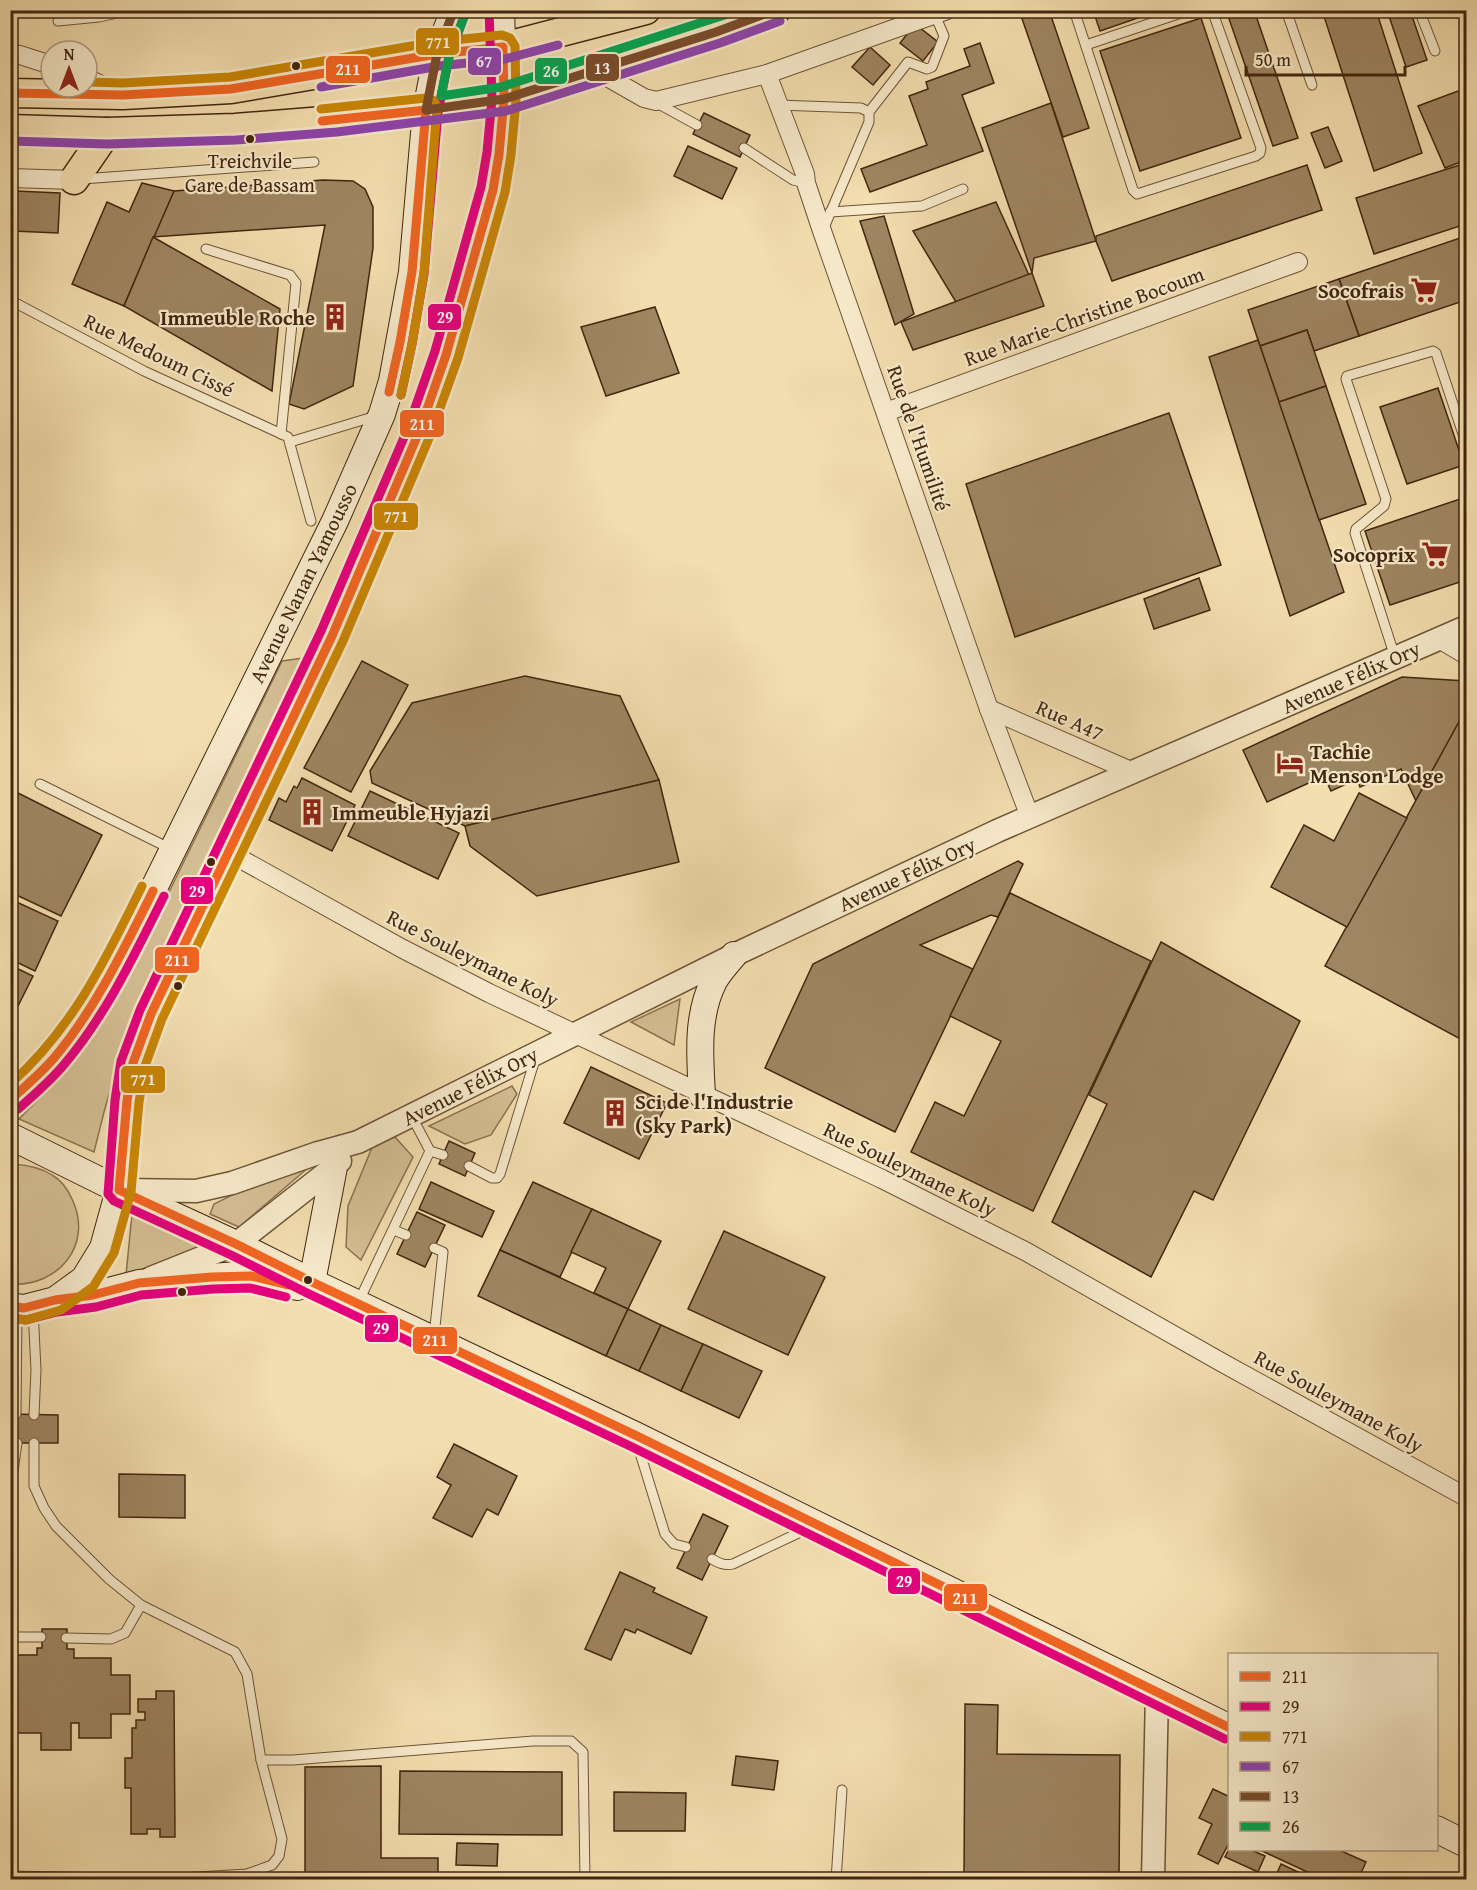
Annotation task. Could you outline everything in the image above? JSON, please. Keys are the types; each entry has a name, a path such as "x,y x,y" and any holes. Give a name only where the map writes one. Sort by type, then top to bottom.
{"main road":[{"name":"Avenue Nanan Yamousso","path":"10,1100 53,1059 82,1021 112,973 335,521 382,414 392,381 412,272 426,111 437,54 454,10"},
{"name":"Avenue Nanan Yamousso","path":"29,1305 84,1279 103,1248 119,1190 127,1101 133,1063 151,1014 332,636 419,432 446,355 493,190 504,99 501,10"},
{"path":"10,93 123,95 231,89 437,54 503,46 645,10"},
{"path":"10,129 107,132 242,127 426,111 504,99 716,32 776,10"},
{"path":"74,180 107,132"},
{"path":"702,1095 700,1050 706,1003 715,980 734,955"},
{"path":"10,1136 635,1435 1228,1727"},
{"path":"312,1282 334,1167"},
{"path":"29,1305 93,1295 139,1283 237,1275 265,1279 358,1304"},
{"path":"1438,1830 1467,1844"}],"street":[{"path":"595,70 652,101 767,74 941,13"},
{"path":"10,53 39,61"},
{"name":"Rue de l'Humilité","path":"767,74 805,174 822,231 989,709 1030,817"},
{"path":"99,84 123,95"},
{"path":"10,178 74,180"},
{"name":"Rue Marie-Christine Bocoum","path":"886,412 1298,262"},
{"name":"Avenue Félix Ory","path":"119,1190 196,1191 232,1183 318,1153 358,1142 734,955 1030,817 1467,627"},
{"path":"1439,639 1467,655"},
{"name":"Rue A47","path":"989,709 1133,772"},
{"name":"Rue Souleymane Koly","path":"228,852 403,949 573,1034 882,1179 1025,1251 1467,1497"},
{"name":"Avenue Félix Ory","path":"139,1283 236,1244 334,1167 358,1142"},
{"path":"1153,1880 1157,1692"}],"lane":[{"path":"58,21 131,10"},
{"path":"1074,10 1133,190 1137,194 1260,153 1261,148 1212,10"},
{"path":"1086,45 1190,10"},
{"path":"1286,10 1312,85"},
{"path":"1419,10 1435,51"},
{"path":"822,231 869,122 868,112 908,62 927,69 932,67 944,36 941,13"},
{"path":"652,101 697,125"},
{"path":"778,105 861,108 868,112"},
{"path":"744,148 794,180 806,183"},
{"path":"74,180 314,162"},
{"path":"830,212 922,206 963,189"},
{"path":"206,249 294,278 296,284 281,434"},
{"name":"Rue Medoum Cissé","path":"10,300 144,371 288,437 290,442"},
{"path":"1396,658 1355,533 1384,506 1386,499 1346,379 1350,374 1433,351 1436,353 1462,413 1467,443"},
{"path":"311,521 290,442 382,414"},
{"path":"40,784 173,850"},
{"path":"469,1166 492,1178 497,1178 500,1174 538,1052"},
{"path":"411,1115 430,1151 443,1155"},
{"path":"358,1304 430,1151"},
{"path":"394,1230 406,1235"},
{"path":"433,1340 442,1252 434,1248"},
{"path":"16,1414 29,1305"},
{"path":"29,1305 36,1370 34,1414"},
{"path":"635,1435 665,1534 674,1544 686,1547"},
{"path":"10,1492 16,1443"},
{"path":"10,1876 164,1879 247,1874 272,1865 279,1856 282,1839 261,1760 247,1674 235,1652 141,1605 94,1564 56,1526 44,1508 34,1486 34,1443"},
{"path":"712,1559 721,1564 732,1564 816,1524"},
{"path":"66,1638 111,1639 125,1633 141,1605"},
{"path":"10,1637 41,1637"},
{"path":"261,1760 293,1760 533,1741 572,1742 583,1752 585,1880"},
{"path":"836,1880 842,1790"}],"shaded area":[{"path":"304,658 131,1018 94,1152 19,1119 68,1069 124,984 282,661"},
{"path":"680,999 674,1045 631,1022"},
{"path":"512,1086 517,1094 491,1135 465,1144 429,1126"},
{"path":"395,1137 413,1157 361,1260 346,1247 348,1206 373,1145"},
{"path":"303,1160 309,1167 239,1227 210,1214 214,1204"},
{"path":"10,1165 38,1168 61,1182 72,1199 78,1216 78,1232 75,1247 57,1271 28,1283 11,1284"},
{"path":"132,1214 202,1247 126,1275"}],"building":[{"path":"1019,10 1049,10 1089,128 1063,137"},
{"path":"1093,10 1161,10 1100,31"},
{"path":"1226,10 1254,10 1298,138 1273,146"},
{"path":"1322,10 1376,10 1422,153 1374,171"},
{"path":"1387,10 1410,10 1427,60 1406,67"},
{"path":"1201,18 1241,138 1140,171 1100,51"},
{"path":"915,24 938,42 923,61 900,43"},
{"path":"980,43 994,83 962,95 983,151 870,192 861,169 927,145 909,96 928,89 926,82 970,66 964,49"},
{"path":"870,47 890,65 873,85 852,67"},
{"path":"1466,88 1466,160 1445,168 1418,106"},
{"path":"1051,103 1096,241 1034,258 1032,273 982,128"},
{"path":"704,113 750,135 740,157 693,134"},
{"path":"1328,127 1342,161 1325,168 1311,133"},
{"path":"688,146 737,168 722,199 674,176"},
{"path":"1466,163 1466,224 1374,254 1356,198"},
{"path":"1307,165 1322,210 1112,281 1096,236"},
{"name":"Immeuble Roche","path":"323,180 353,181 365,189 373,207 373,248 353,386 304,409 289,404 325,225 153,237 174,191"},
{"path":"142,183 174,191 124,306 72,284 107,202 129,212"},
{"path":"15,191 60,193 58,233 13,231"},
{"path":"996,202 1029,275 956,302 913,231"},
{"path":"884,216 914,314 895,325 860,221"},
{"path":"1466,236 1466,300 1359,336 1339,279"},
{"path":"153,237 280,309 272,391 124,306"},
{"path":"1032,273 1044,306 913,350 901,322"},
{"path":"1339,279 1359,336 1314,351 1307,330 1260,346 1248,310"},
{"path":"655,307 679,373 606,396 581,327"},
{"path":"1307,330 1326,386 1279,402 1260,346"},
{"path":"1258,340 1344,592 1290,616 1209,357"},
{"path":"1326,386 1366,504 1319,520 1279,402"},
{"path":"1438,388 1464,465 1407,484 1380,407"},
{"path":"1169,413 1221,565 1015,637 966,484"},
{"path":"1466,497 1466,580 1390,605 1365,531"},
{"path":"1199,578 1210,610 1154,629 1144,599"},
{"path":"362,661 408,685 351,792 304,768"},
{"path":"525,676 620,696 659,780 465,826 372,783 370,771 412,703"},
{"path":"1402,677 1466,681 1466,709 1416,801 1401,769 1360,787 1357,779 1331,791 1324,776 1267,802 1243,750"},
{"path":"1466,709 1466,1042 1325,966"},
{"name":"Immeuble Hyjazi","path":"302,778 355,805 332,851 269,820 279,798 286,802 294,786 297,788"},
{"path":"659,780 679,862 537,896 470,846 465,826"},
{"path":"10,789 102,835 61,916 10,892"},
{"path":"370,791 459,833 438,879 348,836"},
{"path":"1359,793 1407,818 1347,927 1271,887 1304,825 1334,841"},
{"path":"1018,861 1023,864 998,917 991,915 920,945 973,969 895,1132 765,1068 813,964"},
{"path":"1010,893 1151,961 1033,1211 911,1152 935,1102 964,1116 1001,1041 950,1016"},
{"path":"10,899 58,921 35,971 10,959"},
{"path":"1161,942 1300,1021 1213,1200 1194,1191 1151,1277 1052,1222 1107,1104 1089,1095"},
{"path":"14,967 33,976 10,1022 10,974"},
{"name":"Sci de l'Industrie (Sky Park)","path":"591,1067 667,1103 639,1159 564,1123"},
{"path":"449,1141 475,1153 465,1176 439,1164"},
{"path":"431,1182 494,1211 482,1237 419,1209"},
{"path":"533,1182 592,1209 560,1277 500,1250"},
{"path":"592,1209 661,1241 628,1309 594,1293 606,1268 571,1252"},
{"path":"417,1212 445,1225 425,1267 397,1254"},
{"path":"724,1231 825,1277 788,1355 688,1309"},
{"path":"500,1250 628,1309 606,1356 478,1296"},
{"path":"628,1309 661,1325 639,1371 606,1356"},
{"path":"661,1325 703,1344 681,1391 639,1371"},
{"path":"703,1344 762,1371 739,1418 681,1391"},
{"path":"10,1414 58,1415 58,1443 10,1443"},
{"path":"454,1444 517,1476 498,1515 487,1509 472,1537 433,1518 451,1485 437,1477"},
{"path":"119,1474 185,1475 185,1518 119,1517"},
{"path":"703,1514 728,1526 702,1580 677,1568"},
{"path":"620,1572 655,1588 653,1592 707,1617 691,1654 637,1629 635,1633 625,1629 611,1660 585,1649"},
{"path":"42,1629 67,1629 67,1649 74,1649 74,1658 111,1658 111,1675 130,1675 130,1714 111,1714 111,1738 79,1738 79,1723 71,1723 71,1750 41,1750 41,1733 15,1733 15,1716 10,1716 10,1655 37,1655 37,1648 42,1648"},
{"path":"156,1691 174,1691 175,1837 160,1837 160,1829 147,1829 147,1834 131,1834 131,1788 125,1788 125,1758 132,1758 132,1728 136,1728 136,1720 145,1720 145,1712 138,1712 138,1699 156,1699"},
{"path":"965,1704 998,1705 997,1754 1120,1755 1119,1880 964,1880"},
{"path":"736,1756 778,1761 774,1790 732,1785"},
{"path":"381,1766 381,1858 438,1858 438,1880 305,1880 305,1767"},
{"path":"400,1771 562,1772 562,1835 399,1834"},
{"path":"1213,1789 1228,1796 1228,1845 1218,1864 1198,1854 1212,1824 1199,1818"},
{"path":"614,1792 686,1793 685,1831 614,1831"},
{"path":"457,1843 498,1844 497,1866 456,1865"},
{"path":"1228,1851 1253,1851 1265,1856 1258,1872 1225,1857"},
{"path":"1262,1851 1341,1851 1366,1862 1358,1880 1315,1880 1316,1876"},
{"path":"1281,1864 1311,1878 1311,1880 1274,1880"}],"transit line":[{"name":"13","path":"426,110 437,54 454,10"},
{"name":"29","path":"489,10 492,99 487,152 481,187 435,351 408,428 321,631 140,1010 121,1061 115,1100 108,1194 114,1201 630,1446 1225,1739"},
{"name":"26","path":"465,14 449,57 441,96 501,87 740,10"},
{"name":"13","path":"426,110 504,99 716,32 775,10"},
{"name":"29","path":"401,395 424,274 438,112 449,57 465,14"},
{"name":"67","path":"10,141 107,144 236,140 337,132 506,111 720,43 780,21"},
{"name":"771","path":"10,1318 26,1320 61,1310 93,1287 114,1253 131,1192 139,1102 145,1066 162,1019 343,641 430,436 458,358 505,192 516,100 515,46 510,38 502,35 435,42 230,77 99,82"},
{"name":"67","path":"321,87 439,66 505,59 558,45"},
{"name":"211","path":"10,93 123,95 231,89 437,54 503,47 504,99 493,190 446,355 419,432 332,636 151,1014 133,1063 127,1101 119,1190 635,1435 1228,1727"},
{"name":"771","path":"321,109 426,98 433,100 437,106 424,273 401,395"},
{"name":"211","path":"322,121 426,110 412,272 389,392"},
{"name":"771","path":"10,1084 32,1063 70,1016 101,966 142,886"},
{"name":"211","path":"10,1100 49,1064 83,1019 108,978 153,891"},
{"name":"29","path":"18,1109 57,1073 92,1028 118,985 164,896"},
{"name":"211","path":"10,1306 24,1308 55,1300 93,1295 139,1283 212,1277 251,1276 289,1285"},
{"name":"29","path":"10,1318 26,1320 57,1312 96,1307 141,1295 213,1289 250,1288 286,1297"}],"place":[{"name":"Treichvile Gare de Bassam","path":"250,139"},
{"name":"Socofrais","path":"1424,290"},
{"name":"Immeuble Roche","path":"335,317"},
{"name":"Socoprix","path":"1435,554"},
{"name":"Tachie Menson Lodge","path":"1290,763"},
{"name":"Immeuble Hyjazi","path":"312,812"},
{"name":"Sci de l'Industrie (Sky Park)","path":"615,1113"}]}
